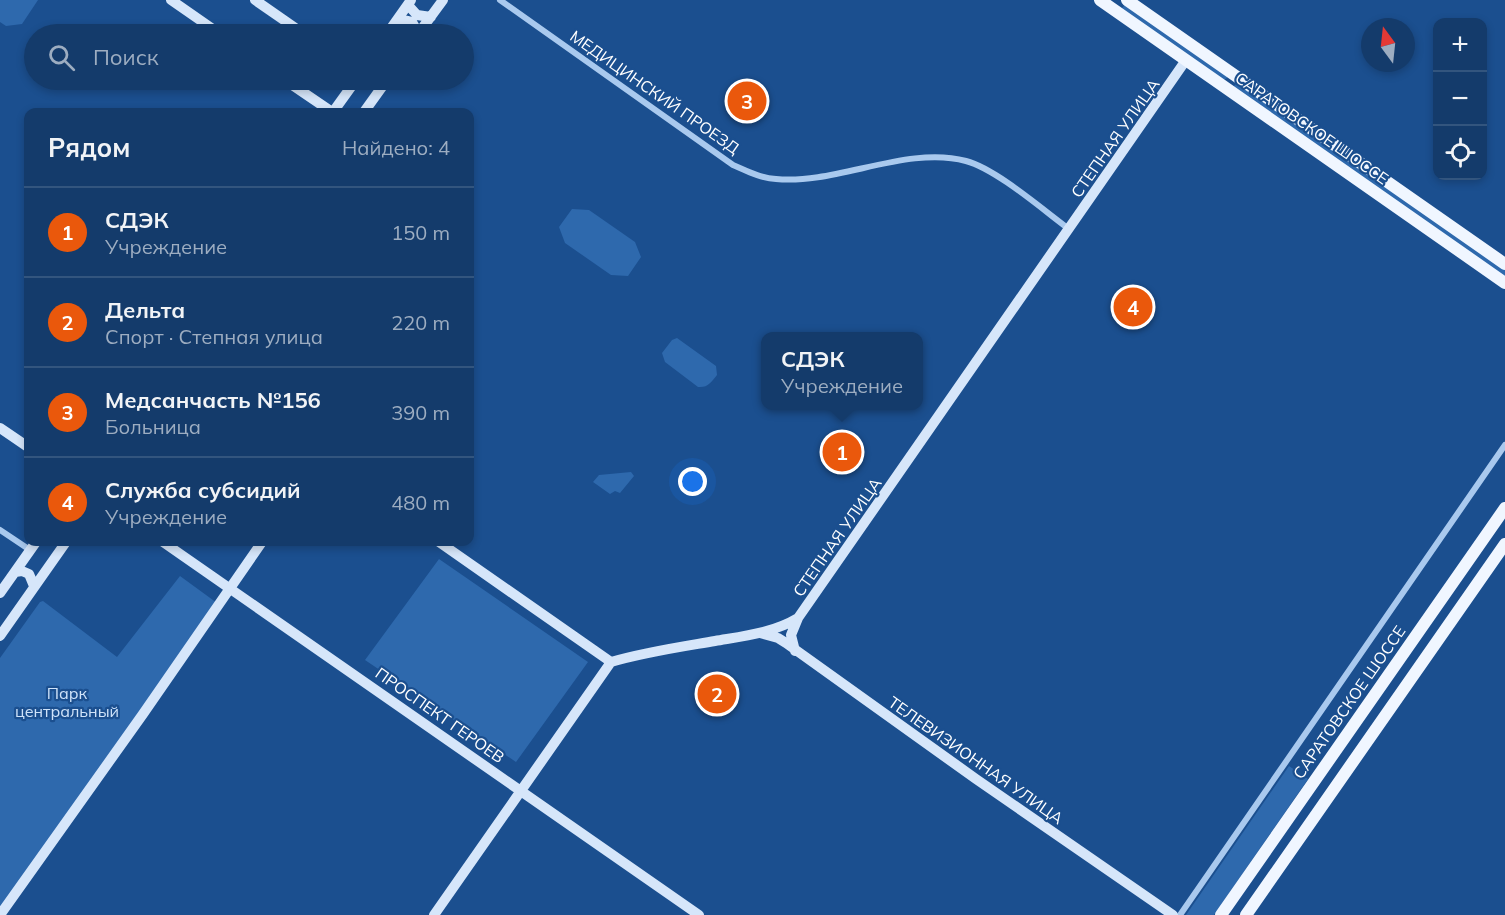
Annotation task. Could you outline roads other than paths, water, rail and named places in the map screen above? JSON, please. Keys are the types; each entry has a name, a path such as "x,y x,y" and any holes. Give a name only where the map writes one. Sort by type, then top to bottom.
{"main road":[{"name":"САРАТОВСКОЕ ШОССЕ","path":"1100,0 1117,5 1225,88 1505,283"},
{"name":"САРАТОВСКОЕ ШОССЕ","path":"1127,0 1505,264"},
{"path":"1225,88 1235,74"},
{"name":"САРАТОВСКОЕ ШОССЕ","path":"1221,915 1505,508"},
{"path":"1246,915 1505,544"}],"street":[{"path":"171,0 206,24"},
{"path":"255,0 290,24"},
{"path":"426,24 443,0"},
{"name":"МЕДИЦИНСКИЙ ПРОЕЗД","path":"500,0 733,165 756,175 789,180 928,158 954,158 986,169 1070,229"},
{"path":"395,24 410,2 417,15 431,17"},
{"path":"398,20 414,24"},
{"name":"СТЕПНАЯ УЛИЦА","path":"611,662 633,655 759,633 780,627 798,618 1186,60"},
{"path":"300,90 327,108"},
{"path":"336,108 349,90"},
{"path":"367,108 380,90"},
{"path":"0,428 24,444"},
{"path":"1180,915 1505,445"},
{"path":"0,530 24,542"},
{"path":"0,593 33,546"},
{"path":"0,636 63,546"},
{"name":"ПРОСПЕКТ ГЕРОЕВ","path":"169,546 699,915"},
{"path":"0,915 259,546"},
{"path":"434,915 611,662 446,546"},
{"path":"15,572 22,571 30,574 34,586"},
{"path":"795,651 791,636 798,618"},
{"name":"ТЕЛЕВИЗИОННАЯ УЛИЦА","path":"759,633 778,639 1173,915"}],"place":[{"name":"Медсанчасть №156","path":"747,101"},
{"name":"Служба субсидий","path":"1133,307"},
{"name":"СДЭК","path":"842,452"},
{"name":"Дельта","path":"717,694"}],"park label":[{"name":"Парк центральный","path":"67,702"}]}
